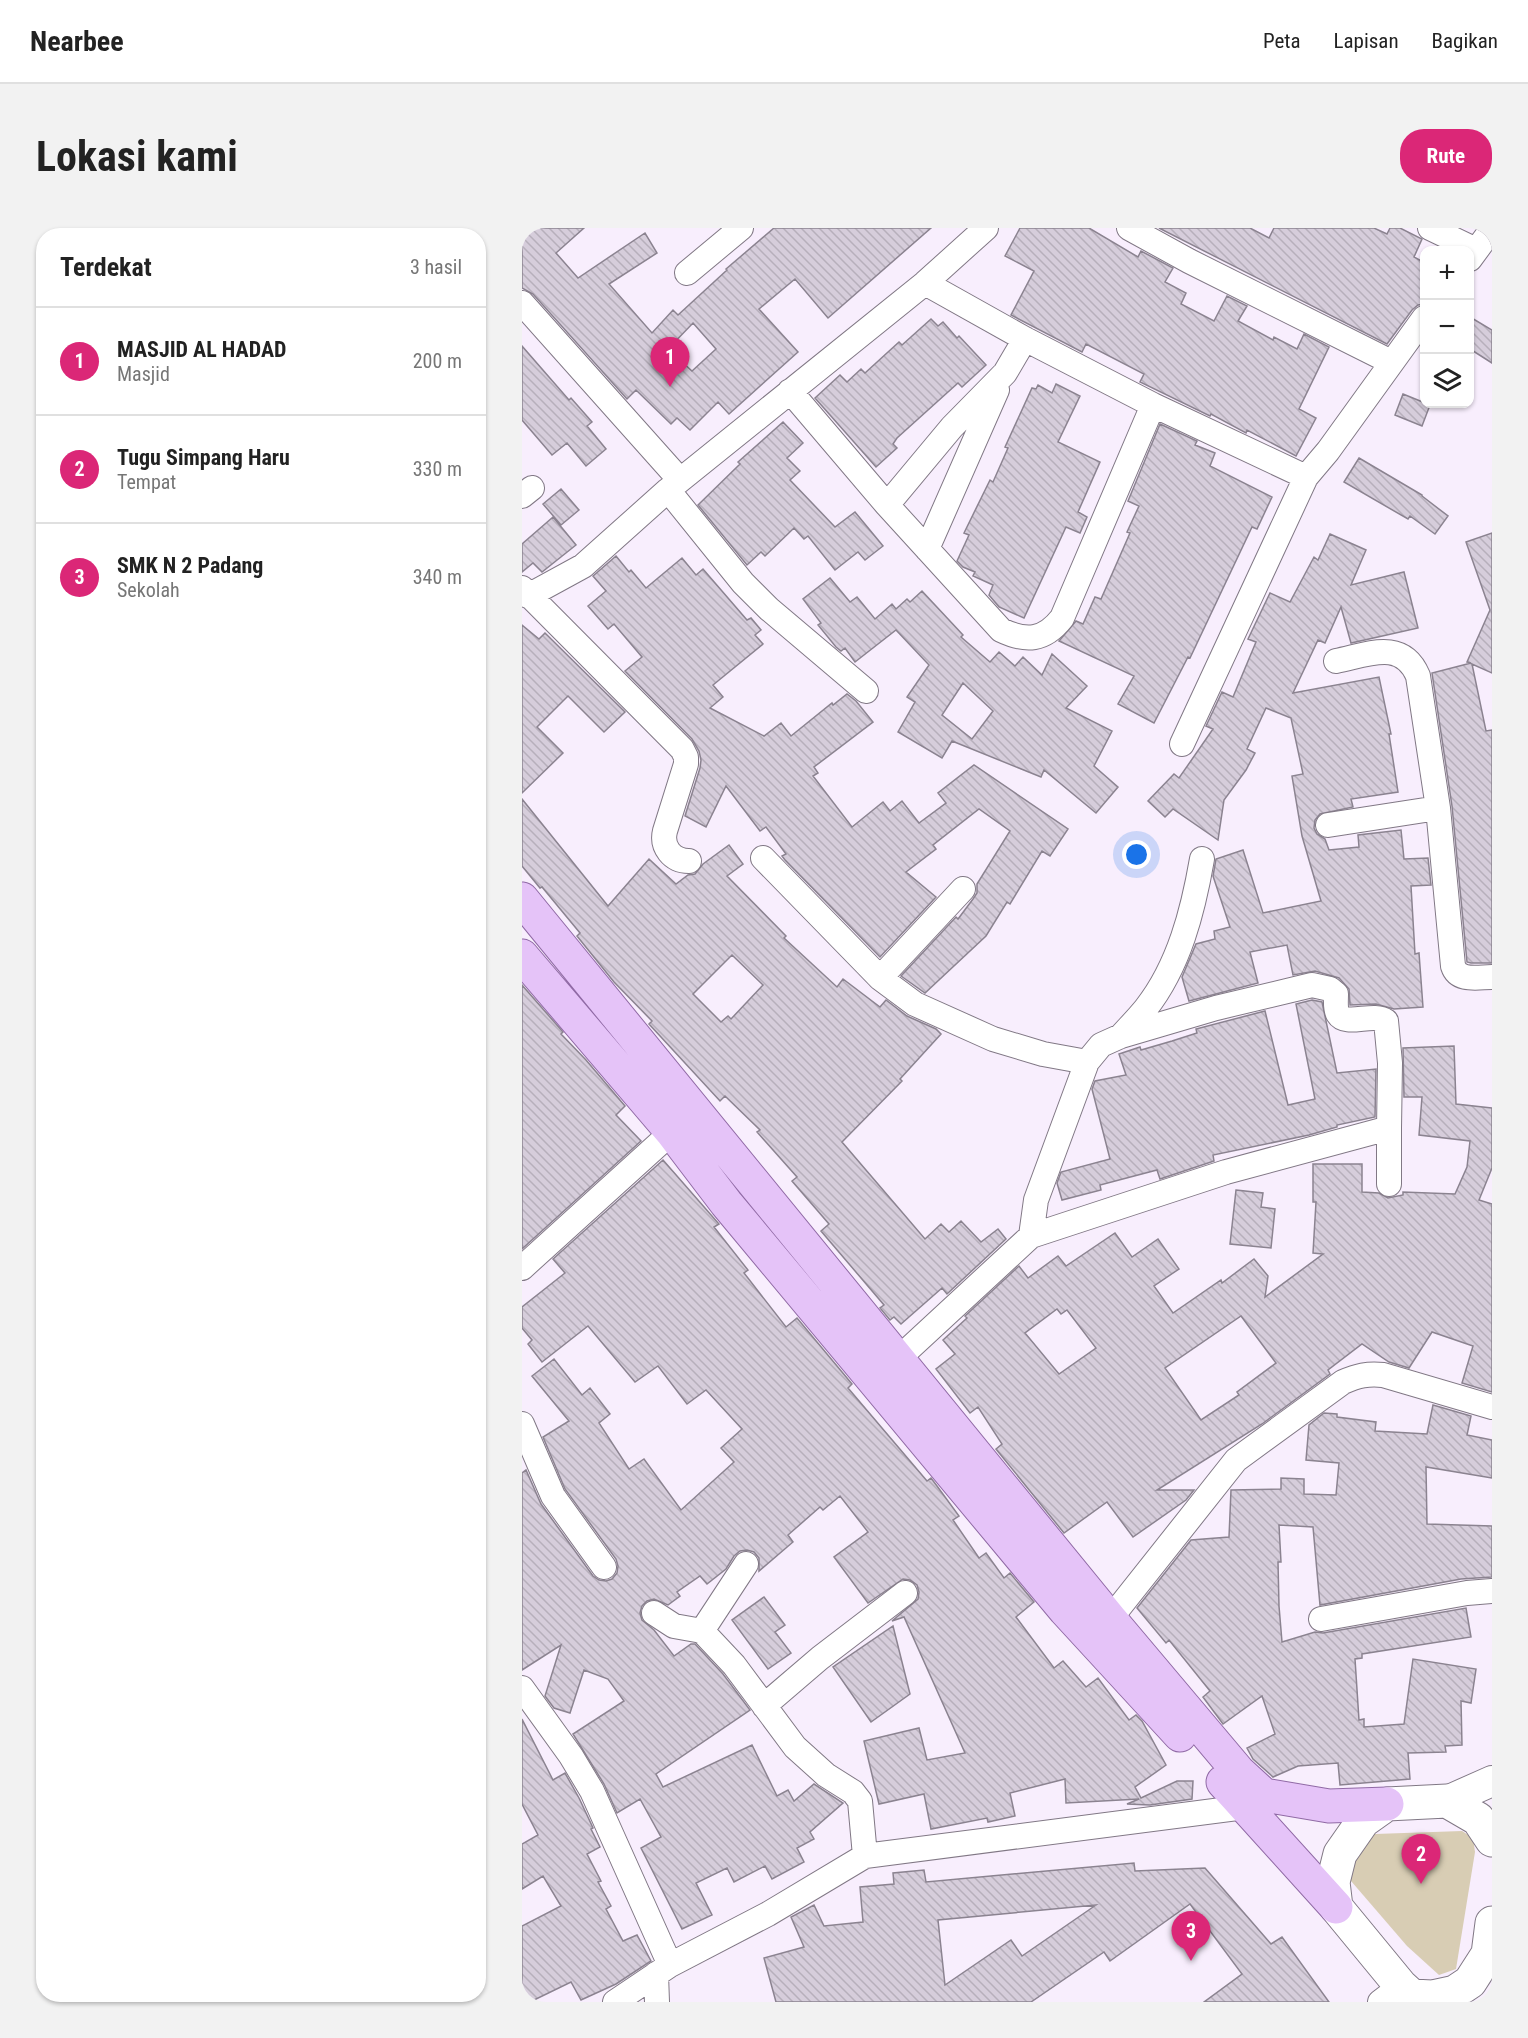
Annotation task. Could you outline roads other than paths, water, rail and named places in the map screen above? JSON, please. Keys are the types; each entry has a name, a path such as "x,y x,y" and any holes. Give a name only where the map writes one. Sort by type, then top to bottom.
{"main road":[{"path":"522,899 1110,1619 1238,1772 1254,1801"},
{"path":"522,956 672,1132 726,1203 1065,1610 1254,1801 1403,1996 1432,1998 1455,1992 1470,1982 1490,1943"},
{"path":"726,1203 754,1182"},
{"path":"1254,1801 1329,1806 1447,1801 1478,1819 1492,1840"},
{"path":"1336,1907 1333,1882 1340,1854 1363,1821 1388,1804"},
{"path":"1484,2002 1490,1943"}],"street":[{"path":"687,273 741,228"},
{"path":"688,861 672,856 664,842 665,831 686,764 686,757 682,749 525,592 583,566 674,485 925,283 986,228"},
{"path":"1129,228 1189,261 1391,362"},
{"path":"1430,228 1459,246"},
{"path":"1474,254 1492,229"},
{"path":"925,283 1025,339 1153,405 1306,477"},
{"path":"522,303 674,485 743,583 769,609 866,691"},
{"path":"1182,744 1306,477 1328,451 1420,324"},
{"path":"927,549 1005,373 1025,339"},
{"path":"887,505 952,427 1005,373"},
{"path":"790,391 887,505 1001,630 1017,638 1032,638 1045,634 1062,618 1153,405"},
{"path":"1336,661 1389,651 1399,654 1414,667 1418,676 1438,808 1454,971 1461,977 1492,977"},
{"path":"1328,825 1438,808"},
{"path":"763,858 880,978 915,1004 972,1030 1043,1054 1087,1062"},
{"path":"1121,1036 1147,1007 1178,952 1194,905 1203,859"},
{"path":"880,978 963,889"},
{"path":"1031,1236 1036,1200 1087,1062 1101,1045 1121,1036 1216,1008 1312,985 1330,989 1336,994 1337,1013 1342,1018 1348,1020 1378,1017 1386,1021 1390,1063 1389,1184"},
{"path":"899,1358 1013,1250 1031,1236 1226,1173 1389,1128"},
{"path":"522,1268 672,1132"},
{"path":"1110,1619 1236,1460 1343,1382 1371,1373 1383,1375 1492,1407"},
{"path":"522,1424 553,1496 603,1567"},
{"path":"702,1631 746,1564"},
{"path":"1322,1619 1467,1593 1492,1591"},
{"path":"764,1706 820,1658 905,1593"},
{"path":"654,1613 674,1626 702,1631 734,1665 795,1747 826,1775 853,1792 860,1801 865,1856"},
{"path":"522,1688 571,1756 592,1791 663,1970 657,2002"},
{"path":"1447,1801 1492,1780"},
{"path":"615,2002 663,1970 768,1914 865,1856 1254,1801"}],"place":[{"name":"MASJID AL HADAD","path":"670,387"},
{"name":"Tugu Simpang Haru","path":"1421,1884"},
{"name":"SMK N 2 Padang","path":"1191,1961"}]}
